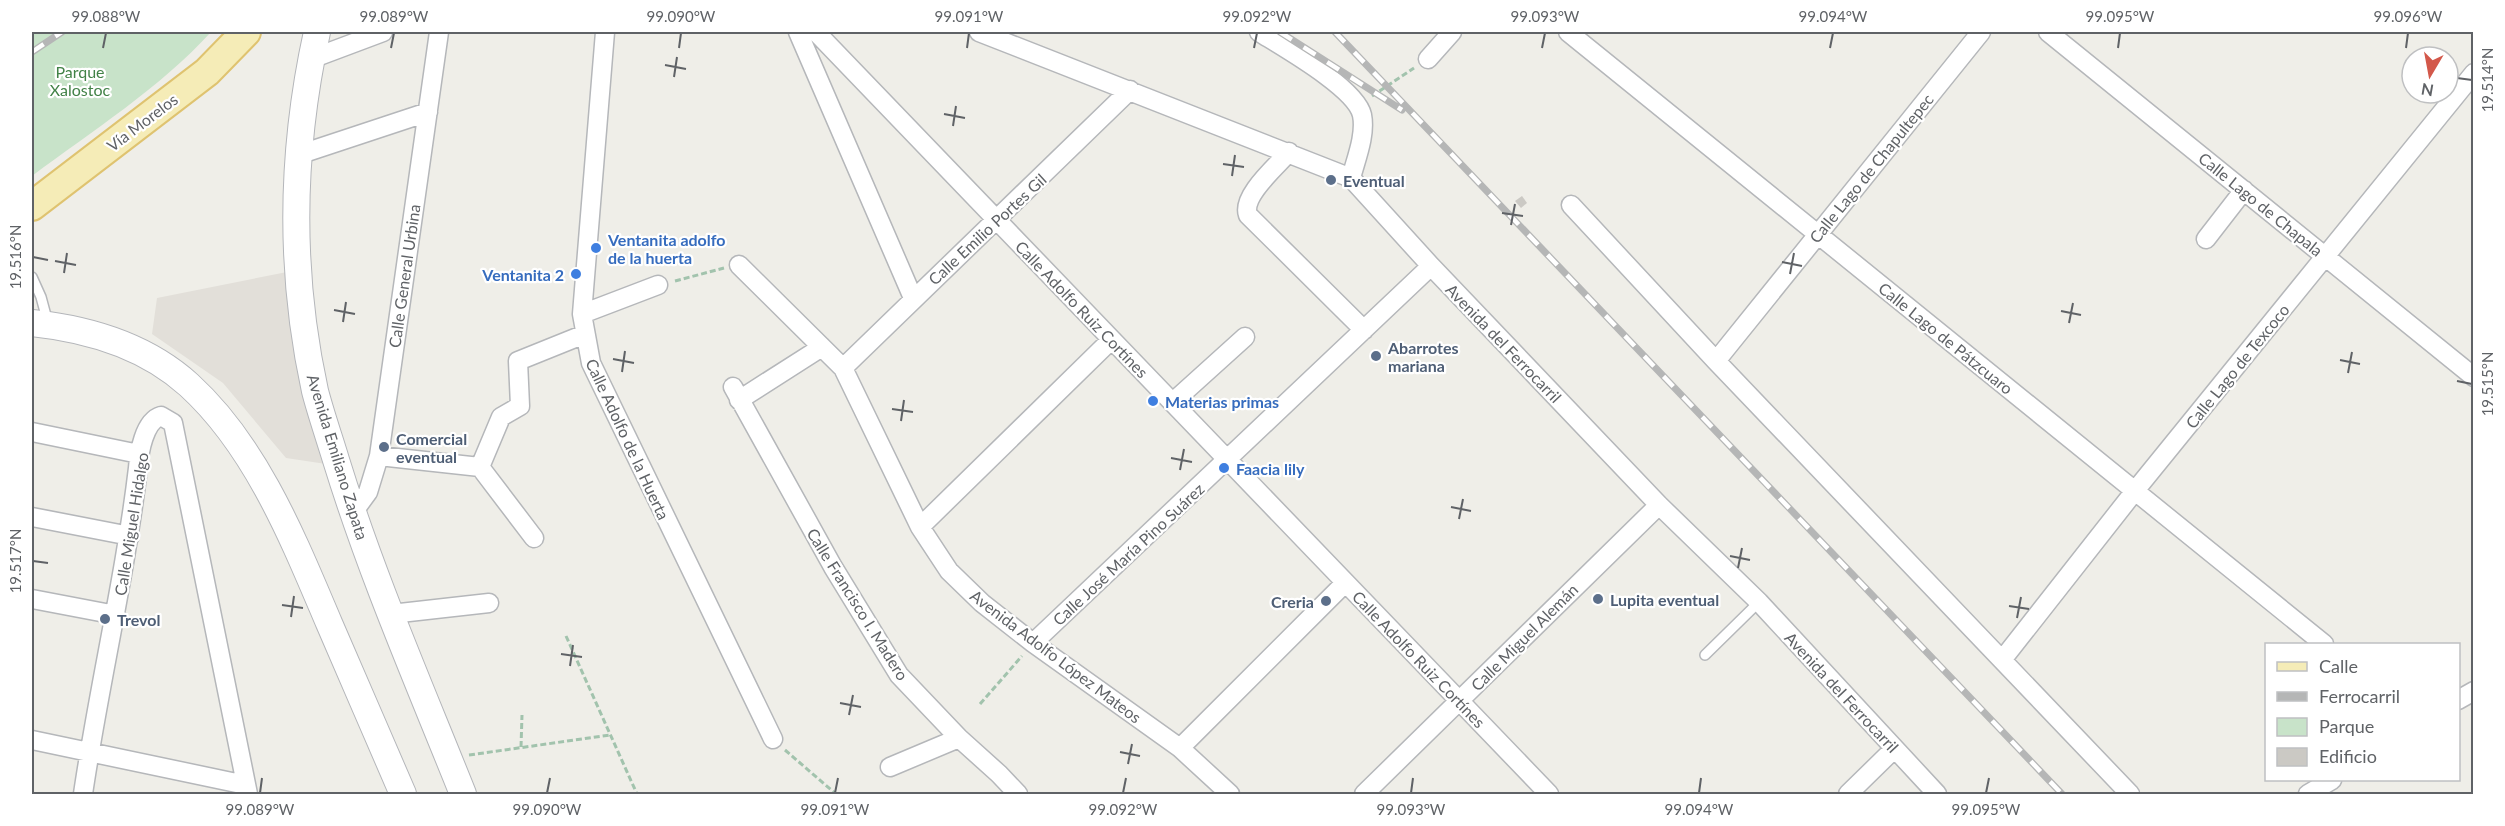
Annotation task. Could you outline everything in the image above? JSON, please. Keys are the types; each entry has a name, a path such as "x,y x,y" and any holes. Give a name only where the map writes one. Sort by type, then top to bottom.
{"main road":[{"name":"Vía Morelos","path":"32,206 207,72 246,32"},
{"name":"Avenida Emiliano Zapata","path":"317,32 311,58 298,155 295,235 304,329 316,392 352,514 463,795"},
{"path":"40,324 105,336 145,354 189,385 225,424 265,484 297,546 403,795"}],"street":[{"path":"311,58 383,32"},
{"name":"Calle General Urbina","path":"352,514 368,492 379,456 439,32"},
{"name":"Calle Adolfo de la Huerta","path":"605,32 582,314 591,363 773,739"},
{"path":"798,32 913,298"},
{"name":"Calle Adolfo Ruiz Cortínes","path":"816,32 1461,700 1549,795"},
{"name":"Avenida del Ferrocarril","path":"979,32 1351,178 1431,266 1659,505 1759,602 1937,795"},
{"path":"1259,32 1341,86 1358,105 1363,125 1351,178"},
{"path":"1428,59 1452,32"},
{"name":"Calle Lago de Pátzcuaro","path":"1568,32 1819,233 2322,643"},
{"name":"Calle Lago de Chapultepec","path":"1716,362 1981,32"},
{"name":"Calle Lago de Chapala","path":"2048,32 2474,377"},
{"name":"Calle Lago de Texcoco","path":"2002,660 2134,492 2474,73"},
{"name":"Calle Emilio Portes Gil","path":"843,368 1130,90"},
{"path":"298,155 428,112"},
{"path":"1289,152 1248,198 1246,209 1248,215 1364,330"},
{"path":"2205,239 2244,190"},
{"path":"1571,205 1716,362 2130,795"},
{"name":"Avenida Adolfo López Mateos","path":"739,264 843,368 920,527 949,571 982,603 1033,643 1180,748 1230,795"},
{"name":"Calle José María Pino Suárez","path":"1033,643 1229,460 1431,266"},
{"path":"582,314 658,285"},
{"path":"480,466 501,417 520,406 518,361 585,334"},
{"path":"1173,402 1245,337"},
{"path":"920,527 1111,340"},
{"name":"Calle Francisco I. Madero","path":"822,346 736,393 833,567 899,675 958,738 999,774 1018,795"},
{"name":"Calle Miguel Hidalgo","path":"83,795 130,537 139,454 151,423 155,418 161,416 173,423 247,790"},
{"path":"32,432 139,454"},
{"path":"379,456 480,466 534,538"},
{"name":"Calle Miguel Alemán","path":"1364,795 1659,505"},
{"path":"32,518 130,537"},
{"path":"1180,748 1345,582"},
{"path":"32,599 116,615"},
{"path":"391,614 489,603"},
{"path":"2460,699 2474,691"},
{"path":"891,767 958,738"},
{"path":"32,740 247,790"},
{"path":"1848,795 1894,749"},
{"path":"2308,795 2330,781"}],"lane":[{"path":"32,277 41,297 40,324"},
{"path":"1705,655 1759,602"}],"path":[{"path":"1358,105 1428,59"},
{"path":"658,285 739,264"},
{"path":"566,636 637,795"},
{"path":"980,704 1033,643"},
{"path":"521,747 522,715"},
{"path":"449,758 610,735"},
{"path":"773,739 836,795"}],"shaded area":[{"path":"287,272 326,464 286,458 223,383 152,334 157,298"}],"green space":[{"name":"Parque Xalostoc","path":"32,32 211,32 148,90 32,176"}],"building":[{"path":"1522,196 1527,203 1521,208 1515,201"}],"railway":[{"path":"32,52 62,32"},
{"path":"1280,32 1402,110"},
{"path":"1335,32 2062,794"}],"place":[{"name":"Eventual","path":"1331,180"},
{"name":"Ventanita adolfo de la huerta","path":"596,248"},
{"name":"Ventanita 2","path":"576,274"},
{"name":"Abarrotes mariana","path":"1376,356"},
{"name":"Materias primas","path":"1153,401"},
{"name":"Comercial eventual","path":"384,447"},
{"name":"Faacia lily","path":"1224,468"},
{"name":"Lupita eventual","path":"1598,599"},
{"name":"Creria","path":"1326,601"},
{"name":"Trevol","path":"105,619"}]}
